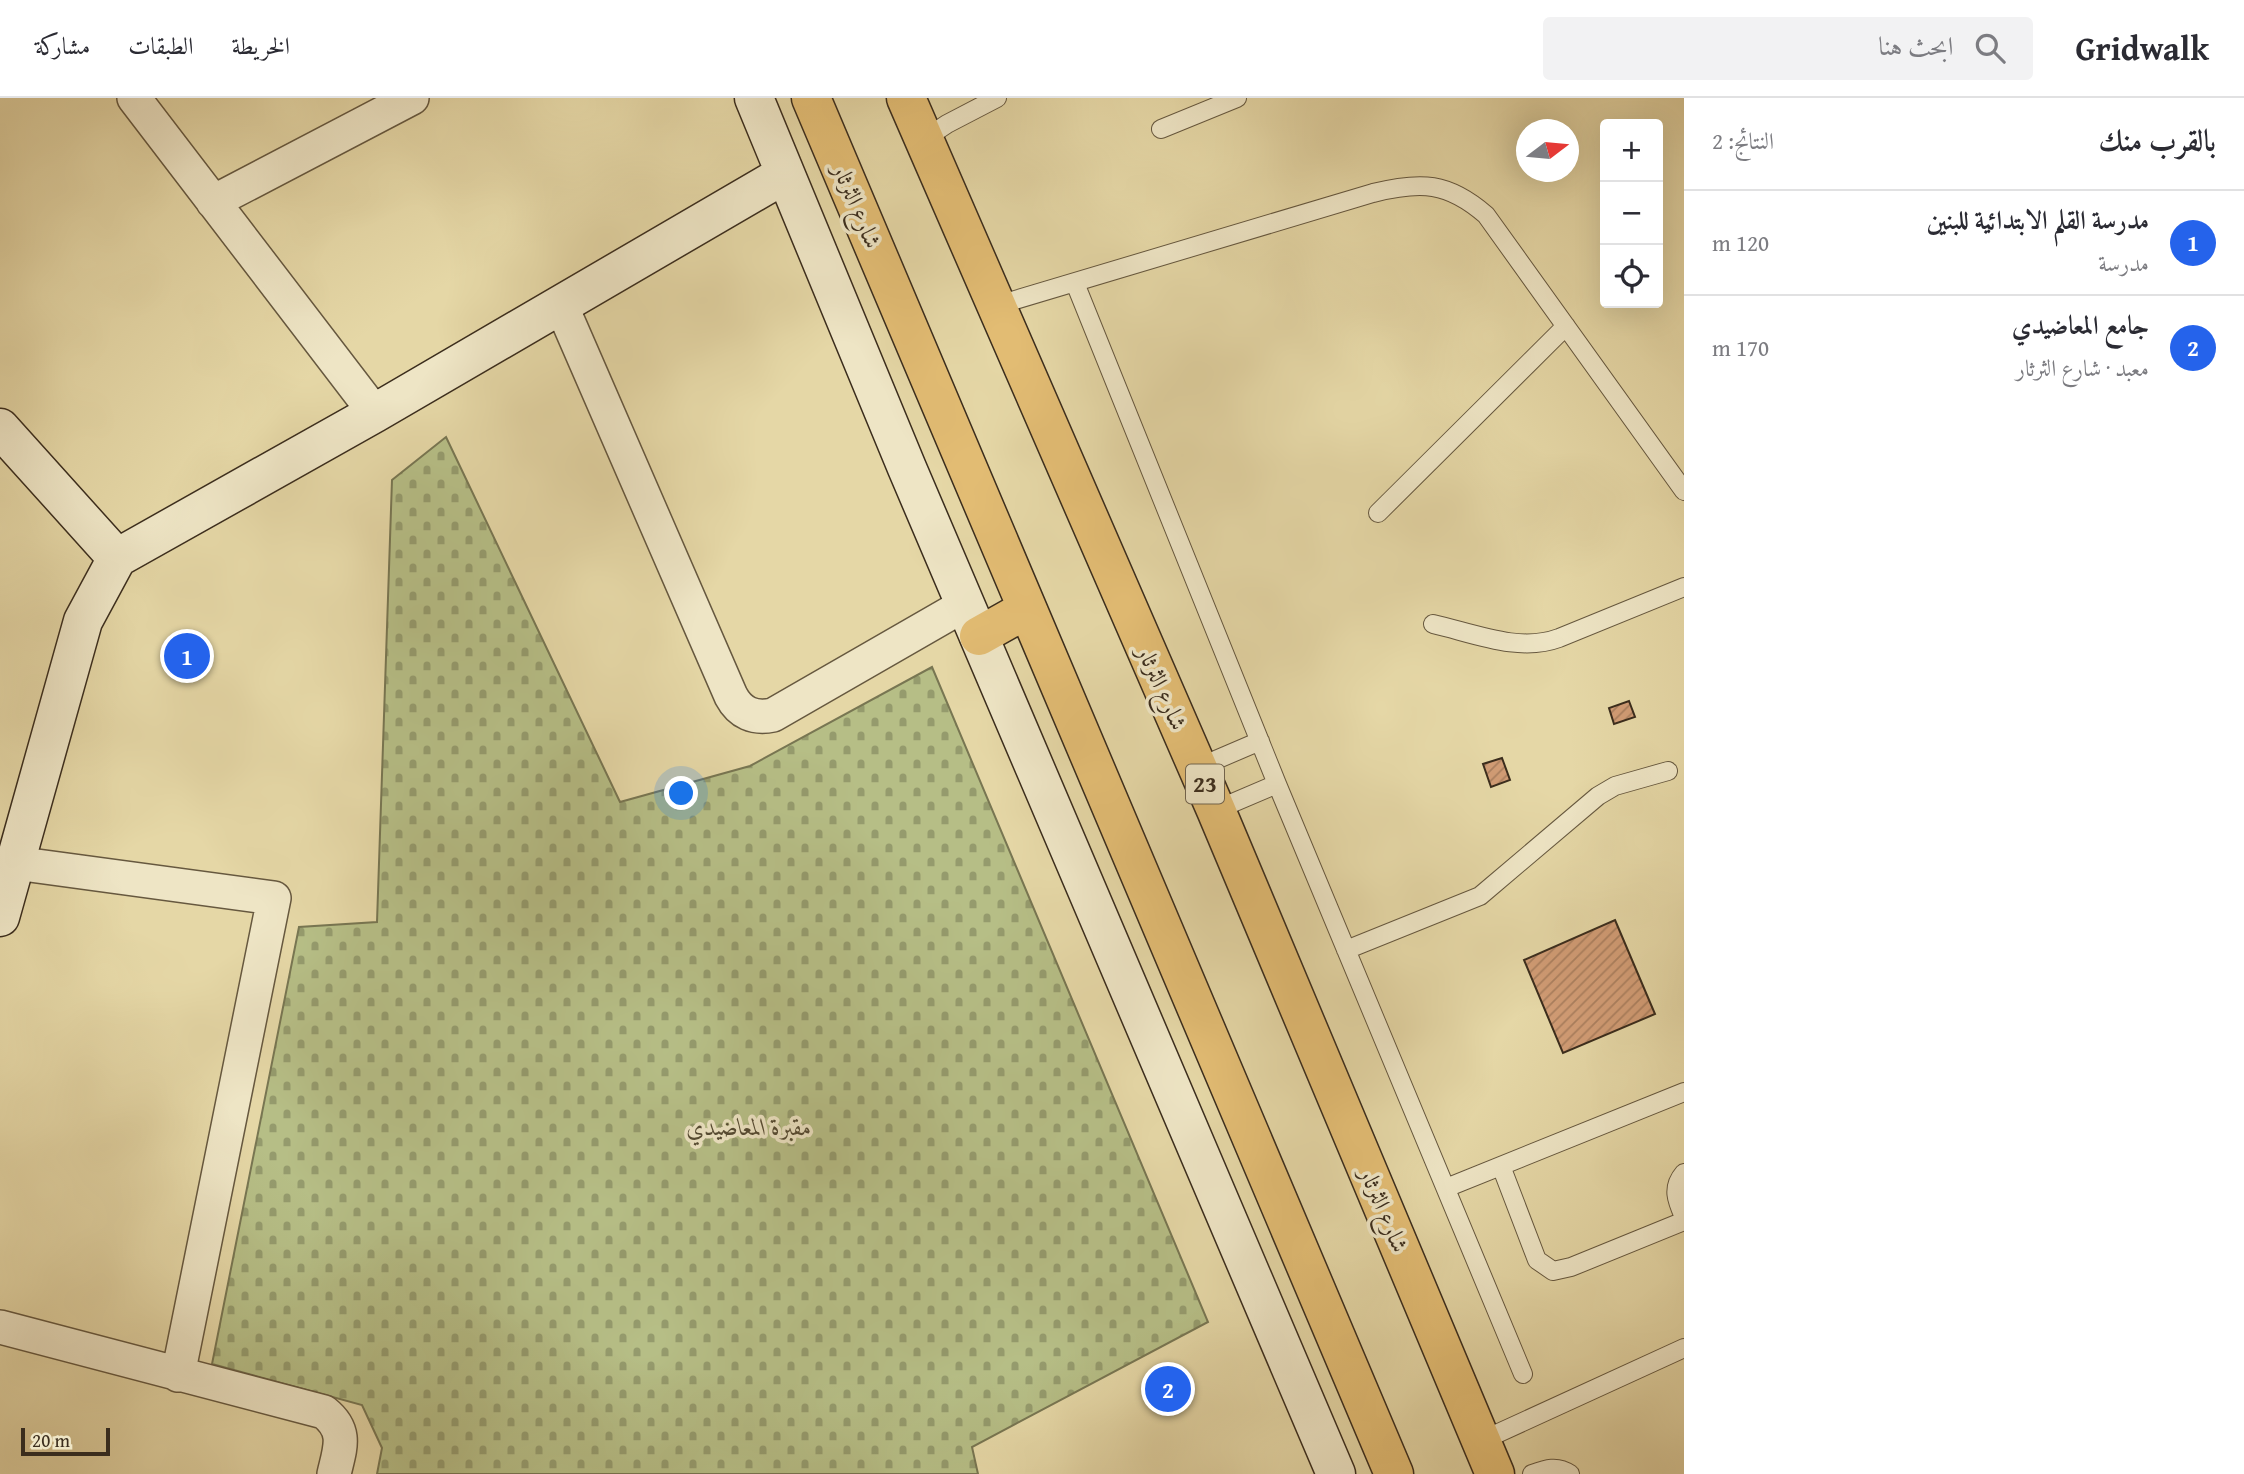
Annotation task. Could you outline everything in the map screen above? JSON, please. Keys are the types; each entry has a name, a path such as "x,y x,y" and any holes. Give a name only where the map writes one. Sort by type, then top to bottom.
{"main road":[{"name":"شارع الثرثار","path":"811,98 1394,1474"},
{"name":"شارع الثرثار","path":"906,98 1216,810 1488,1458"},
{"path":"972,620 1027,609"}],"street":[{"path":"134,98 375,413"},
{"path":"213,202 412,98"},
{"path":"754,98 972,620 1336,1474"},
{"path":"0,917 83,621 117,558 375,413 785,174"},
{"path":"561,305 731,696 743,712 763,717 774,715 972,620"},
{"path":"6,447 117,558"},
{"path":"15,863 274,898 178,1375"},
{"path":"0,1327 324,1412 339,1430 341,1441 334,1474"}],"lane":[{"path":"923,140 997,98"},
{"path":"1161,129 1237,98"},
{"path":"995,306 1373,193 1420,185 1445,188 1467,199 1486,215 1684,491"},
{"path":"1075,283 1278,785 1523,1374"},
{"path":"1378,513 1566,326"},
{"path":"1433,624 1509,642 1539,644 1684,587"},
{"path":"1197,768 1260,741"},
{"path":"1346,950 1472,900 1488,890 1598,796 1615,786 1668,771"},
{"path":"1216,810 1278,785"},
{"path":"1446,1188 1684,1092"},
{"path":"1501,1166 1537,1261 1553,1271 1571,1267 1684,1219 1675,1192 1676,1184 1684,1173"},
{"path":"1488,1458 1684,1348"},
{"path":"1532,1474 1550,1468 1564,1470 1570,1474"}],"green space":[{"name":"مقبرة المعاضيدي","path":"446,437 620,802 750,766 932,667 1208,1322 972,1447 978,1474 377,1474 382,1448 362,1405 212,1364 299,927 377,922 392,480"}],"building":[{"path":"1629,701 1635,717 1614,724 1609,708"},
{"path":"1502,758 1510,780 1491,787 1483,764"},
{"path":"1615,920 1655,1014 1563,1053 1524,960"}],"place":[{"name":"مدرسة القلم الابتدائية للبنين","path":"187,656"},
{"name":"جامع المعاضيدي","path":"1168,1389"}]}
